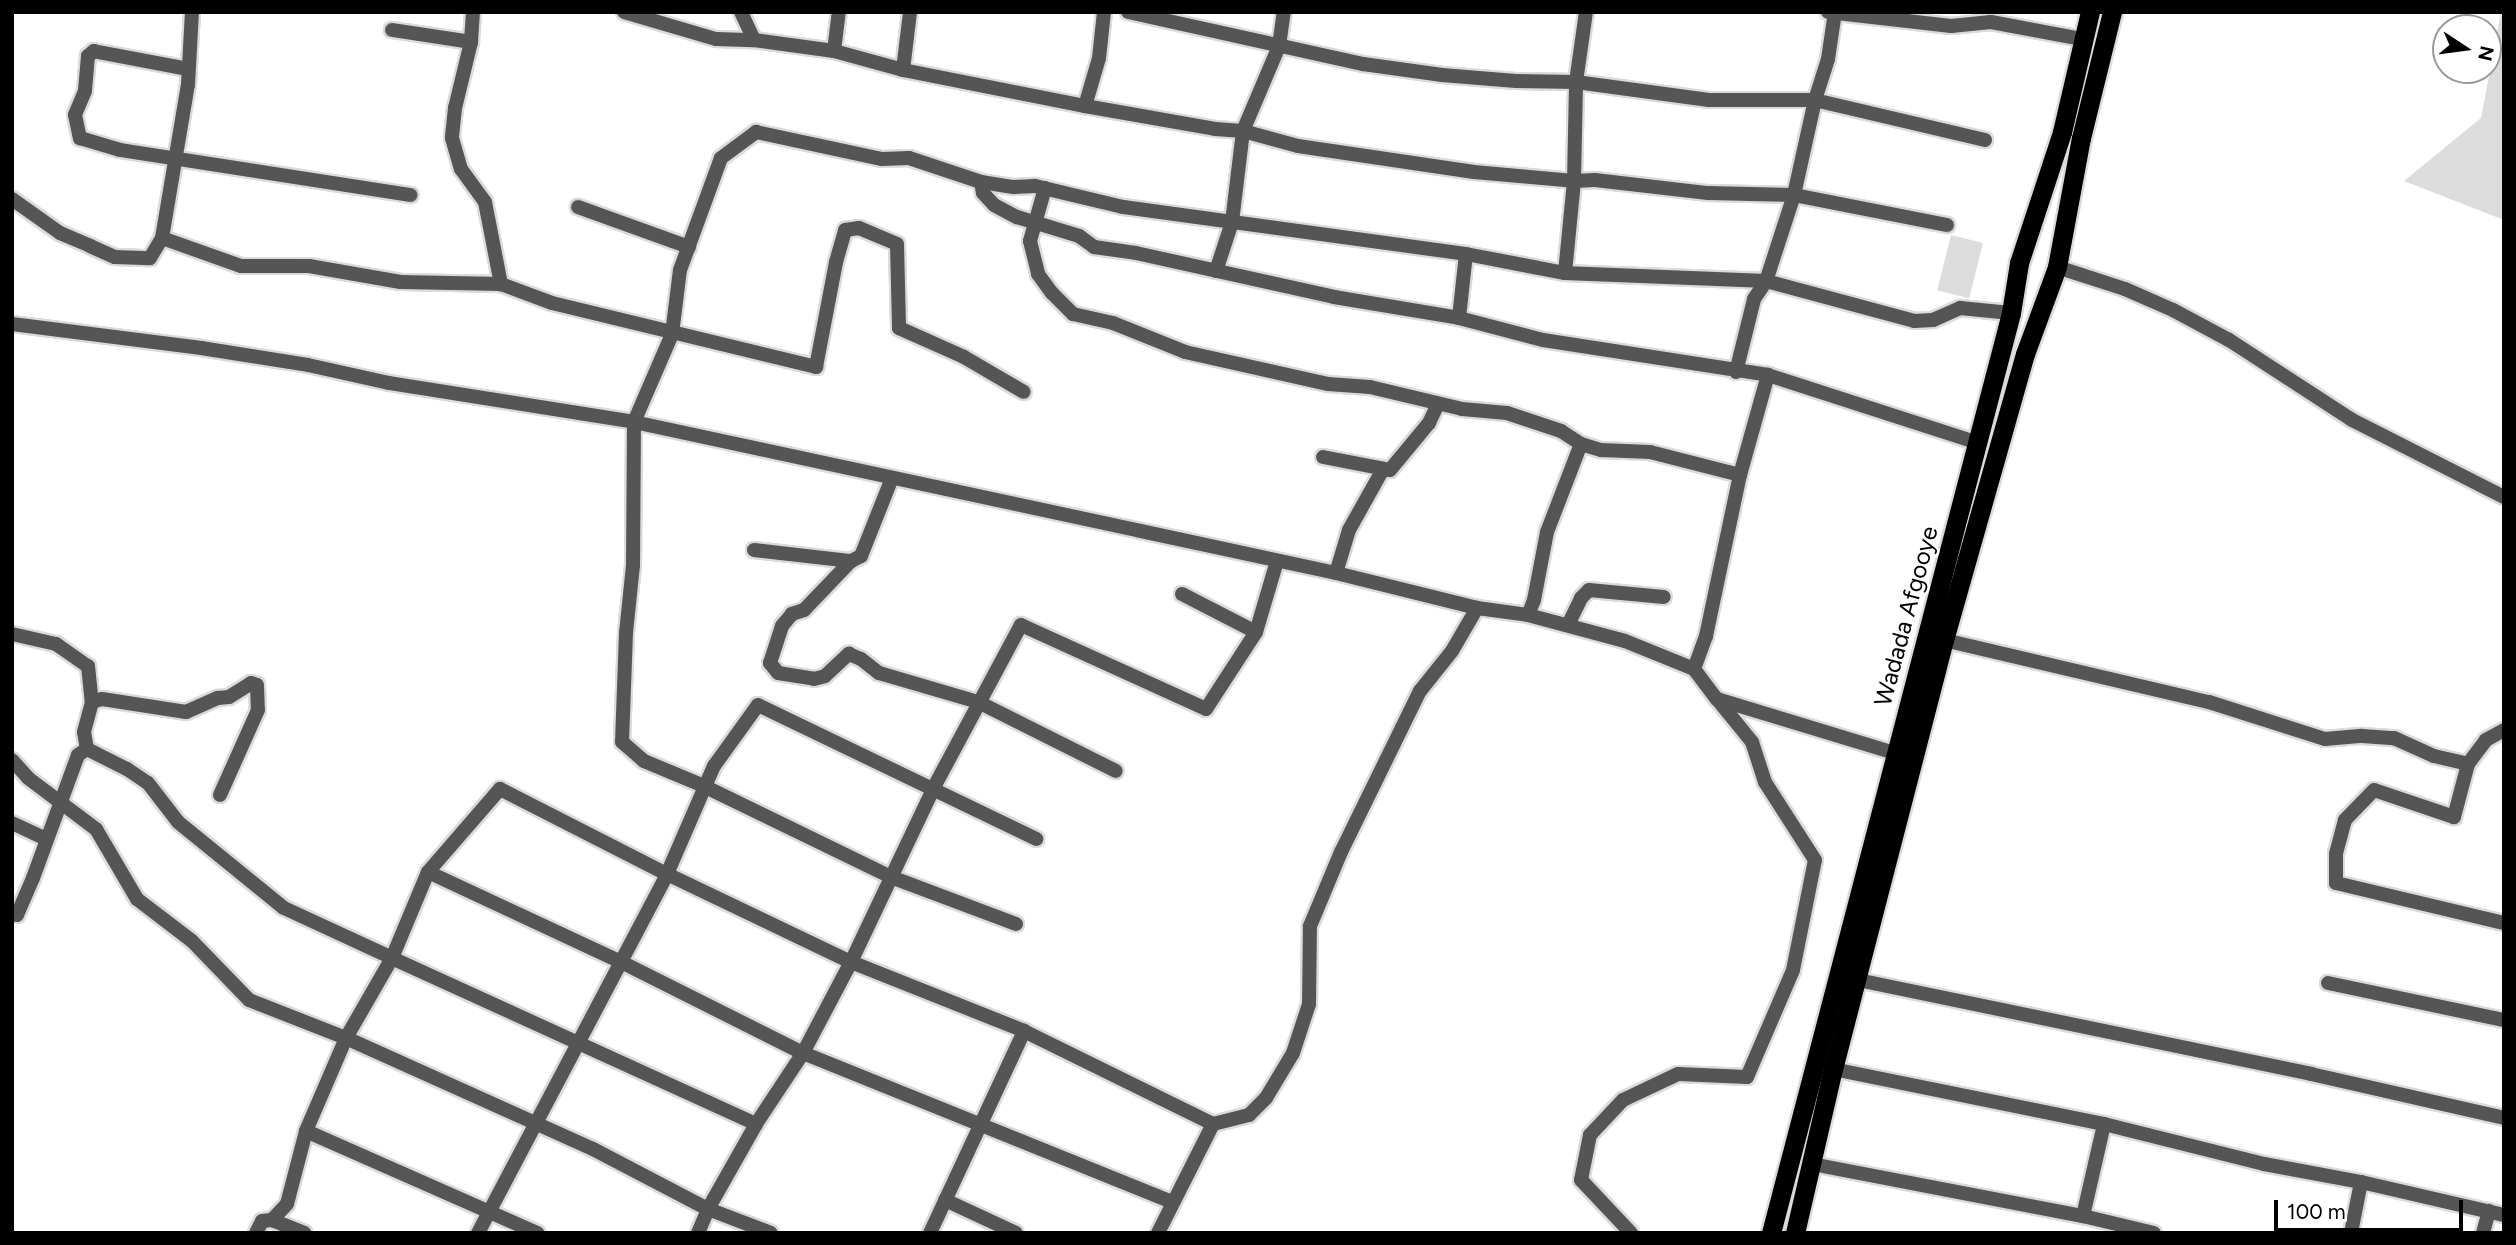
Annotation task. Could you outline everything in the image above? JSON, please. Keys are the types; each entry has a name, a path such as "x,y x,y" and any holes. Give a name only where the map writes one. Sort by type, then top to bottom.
{"highway":[{"name":"Wadada Afgooye","path":"1771,1233 1978,443 2011,313 2017,273 2062,132 2090,12"},
{"name":"Wadada Afgooye","path":"1795,1233 1833,1069 1944,640 2025,354 2055,266 2112,12"},
{"path":"2017,273 2033,281 2055,266 2045,244 2025,243"}],"street":[{"path":"12,200 60,233 115,257 150,258 162,238 188,68 192,12"},
{"path":"473,12 471,42 455,108 452,138 461,169 485,202 501,284"},
{"path":"624,12 716,39 754,40 834,51 903,70 1085,106 1215,129 1243,131 1298,146 1474,172 1574,181 1595,180 1708,193 1794,195 1947,225"},
{"path":"741,12 754,40"},
{"path":"834,51 839,12"},
{"path":"903,70 910,12"},
{"path":"1085,106 1099,58 1104,12"},
{"path":"1128,12 1363,64 1442,75 1516,81 1576,82 1709,100 1815,100 1985,140"},
{"path":"1216,271 1232,222 1243,131 1279,46 1284,12"},
{"path":"1566,273 1574,181 1576,82 1586,12"},
{"path":"1736,372 1754,299 1766,281 1794,195 1815,100 1828,59 1833,13 1951,26 1991,22 2082,40"},
{"path":"392,30 471,42"},
{"path":"188,68 94,51 88,57 85,91 75,115 80,138 120,150 411,195"},
{"path":"1016,924 891,877 704,786 644,761 622,742 626,633 633,565 634,422 672,334 680,270 721,158 756,132 882,159 909,158 981,182 1045,188 1123,207 1466,254 1566,273 1766,281 1914,321 1933,320 1960,308 2011,313"},
{"path":"981,182 983,194 994,205 1037,223 1079,236 1094,247 1136,253 1335,297 1460,318 1544,340 1768,375 1978,443"},
{"path":"1045,188 1030,241 1038,274 1073,314 1113,323 1185,352 1243,367 1275,370 1328,384 1370,387 1438,404 1507,413 1561,431 1581,444 1601,450 1650,452 1740,475"},
{"path":"578,207 688,247"},
{"path":"162,238 241,266 309,265 401,282 501,284 552,303 816,367 836,261 845,230 859,228 897,244 900,328 964,357 1024,392"},
{"path":"1460,318 1466,254"},
{"path":"2055,266 2154,300 2278,370 2352,420 2504,497"},
{"path":"12,324 201,348 308,365 389,383 634,422 1336,573 1477,608 1528,615 1625,641 1694,669 1752,742 1765,782 1815,860 1793,971 1747,1077 1678,1074 1623,1100 1590,1135 1581,1180 1631,1233"},
{"path":"1694,669 1706,636 1740,475 1768,375"},
{"path":"1323,457 1382,471 1390,470 1429,423 1438,404"},
{"path":"1528,615 1534,600 1546,532 1581,444"},
{"path":"1336,573 1349,530 1382,471"},
{"path":"892,478 862,556 851,561 804,610 792,614 782,626 770,663 778,673 814,679 825,676 849,654 861,659 879,673 978,702 1116,771"},
{"path":"754,550 851,561"},
{"path":"698,1233 708,1209 757,1124 803,1053 851,962 933,789 1021,625 1206,709 1256,632 1277,561"},
{"path":"1568,625 1581,598 1589,590 1664,597"},
{"path":"1182,594 1256,632"},
{"path":"272,1220 287,1204 306,1131 346,1038 392,958 428,872 500,789 667,874 851,962 1024,1031 1213,1124 1249,1115 1266,1098 1293,1054 1309,1004 1310,926 1341,852 1420,691 1452,651 1477,608"},
{"path":"12,634 56,644 88,666 92,702 84,732 86,749"},
{"path":"1944,640 2209,702 2325,739 2362,736 2394,738 2434,756 2468,764"},
{"path":"92,702 102,699 186,712 218,698 229,697 251,683 257,685 258,710 220,795"},
{"path":"1717,699 1895,753"},
{"path":"478,1233 667,874 714,766 758,705 1036,839"},
{"path":"2504,730 2486,740 2468,764 2454,817 2374,790 2346,820 2336,854 2336,883 2504,923"},
{"path":"12,914 17,915 78,755 86,749"},
{"path":"86,749 127,769 148,783 178,822 284,908 757,1124"},
{"path":"12,760 28,778 96,829 137,899 192,941 249,1000 346,1038 593,1149 708,1209 771,1233"},
{"path":"12,823 47,839"},
{"path":"428,872 619,961 803,1053 980,1122 1172,1202"},
{"path":"1858,980 2311,1074 2504,1118"},
{"path":"2328,982 2504,1020"},
{"path":"930,1233 1024,1031"},
{"path":"1833,1069 2104,1124 2264,1164 2361,1182 2496,1213 2483,1233"},
{"path":"1158,1233 1213,1124"},
{"path":"2083,1216 2104,1124"},
{"path":"306,1131 537,1233"},
{"path":"1812,1164 2083,1216 2154,1233"},
{"path":"2351,1233 2361,1182"},
{"path":"945,1200 1016,1233"},
{"path":"256,1233 262,1221 272,1220 305,1233"}],"shaded area":[{"path":"2504,12 2504,220 2404,181 2481,118 2487,84 2502,84 2501,14"},
{"path":"1951,235 1983,243 1969,298 1937,290"}]}
